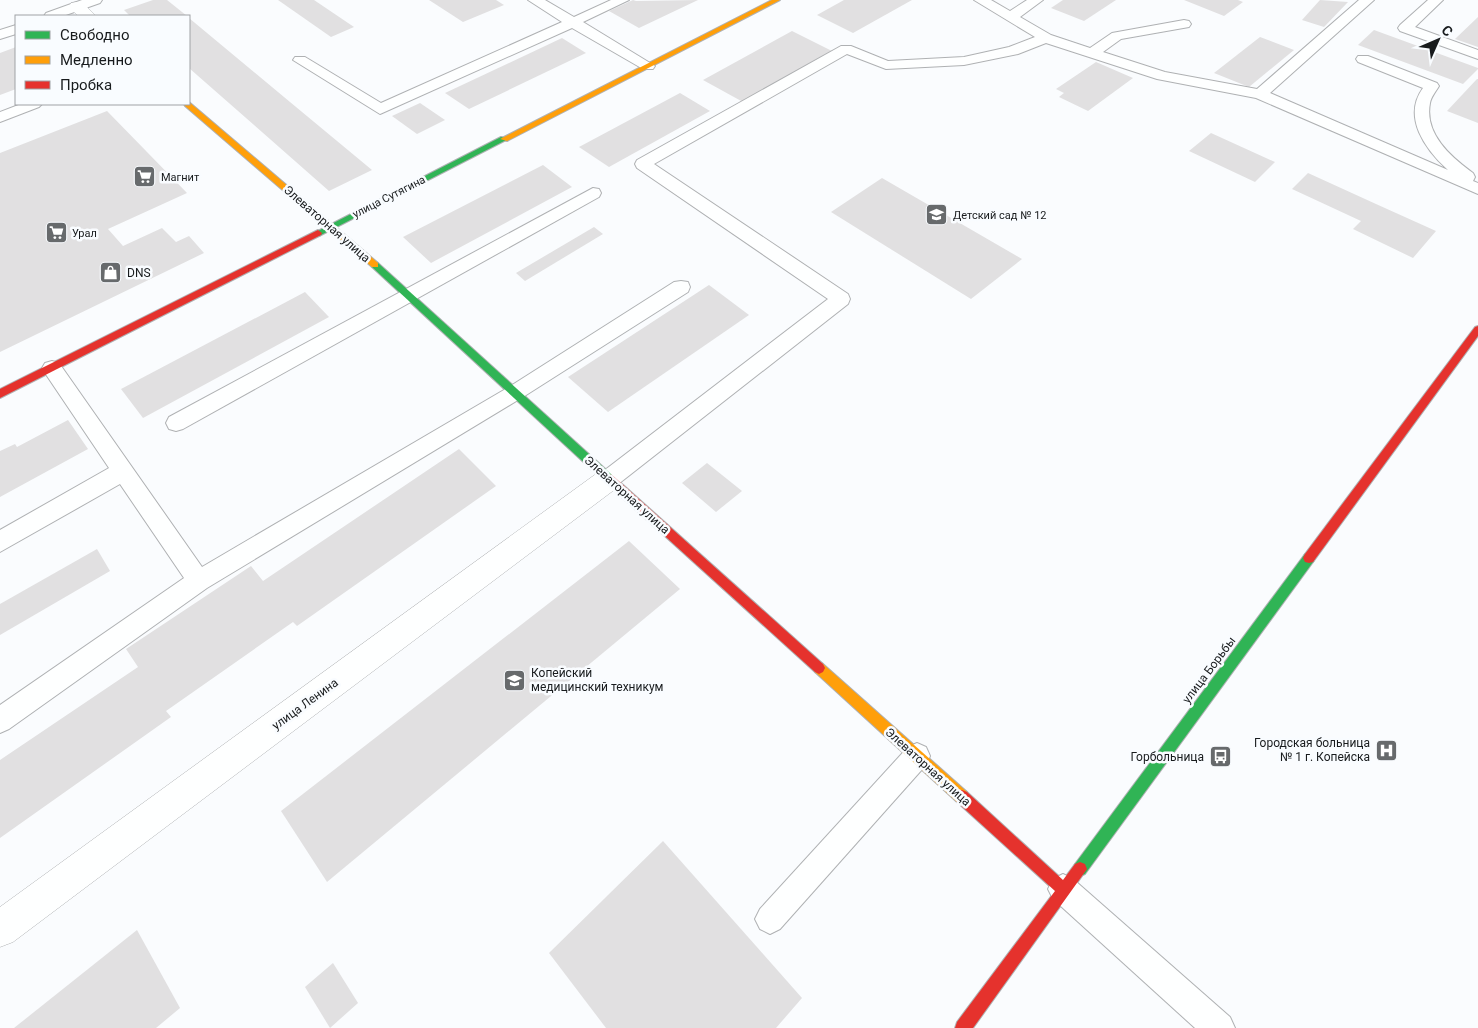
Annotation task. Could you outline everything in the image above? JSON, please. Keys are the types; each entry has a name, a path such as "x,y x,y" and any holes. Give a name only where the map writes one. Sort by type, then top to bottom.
{"street":[{"name":"улица Сутягина","path":"0,394 777,0"},
{"name":"Элеваторная улица","path":"189,105 409,294 609,479 1063,890"},
{"name":"улица Борьбы","path":"963,1028 1478,329"},
{"name":"улица Ленина","path":"0,929 609,479"}],"lane":[{"path":"55,15 80,8 95,0"},
{"path":"535,0 648,66"},
{"path":"300,60 380,109 622,0"},
{"path":"981,0 1046,38 1162,76 1260,94 1478,190"},
{"path":"1010,17 1036,0"},
{"path":"1260,94 1367,0"},
{"path":"1436,0 1405,28 1478,55"},
{"path":"1091,53 1117,36 1184,24"},
{"path":"0,35 15,29"},
{"path":"609,479 840,298 643,164 846,49 886,65 964,61 1013,52 1046,38"},
{"path":"1363,59 1432,86 1422,102 1423,129 1449,164 1478,185"},
{"path":"0,117 31,105"},
{"path":"176,423 593,193"},
{"path":"0,720 199,580 516,392 681,287"},
{"path":"52,368 199,580"},
{"path":"0,542 124,472"},
{"path":"770,919 917,756"},
{"path":"1063,890 1219,1028"}],"building":[{"path":"153,0 167,0 186,15 129,15 124,10"},
{"path":"278,0 314,0 354,27 331,37"},
{"path":"429,0 496,0 504,5 463,22"},
{"path":"633,0 698,0 639,28 609,11"},
{"path":"844,0 912,0 853,33 817,15"},
{"path":"1063,0 1116,0 1084,21 1051,8"},
{"path":"1184,0 1238,0 1243,2 1224,16"},
{"path":"1320,0 1348,2 1324,27 1302,20"},
{"path":"1478,17 1478,47 1455,39"},
{"path":"190,19 372,170 329,191 190,69"},
{"path":"1374,30 1478,69 1463,84 1358,45"},
{"path":"792,31 832,51 743,102 703,80"},
{"path":"1260,37 1294,50 1249,87 1214,73"},
{"path":"562,38 586,53 469,109 445,93"},
{"path":"15,47 15,89 0,95 0,53"},
{"path":"1096,62 1133,78 1088,111 1059,97 1064,93 1056,89"},
{"path":"1478,79 1478,123 1447,111"},
{"path":"680,93 710,111 609,167 579,147"},
{"path":"420,103 445,120 417,134 392,116"},
{"name":"Урал","path":"107,111 187,193 108,229 123,246 162,228 176,242 189,236 204,253 0,352 0,153"},
{"path":"1211,133 1275,162 1255,182 1189,151"},
{"path":"543,165 572,187 431,263 403,237"},
{"path":"1308,173 1436,231 1413,258 1353,229 1361,221 1292,189"},
{"path":"882,178 1022,259 971,299 831,212"},
{"path":"594,227 603,234 525,281 516,273"},
{"path":"709,285 749,315 608,412 568,377"},
{"path":"305,292 329,317 143,418 121,389"},
{"path":"68,420 88,449 0,497 0,451 15,444 17,447"},
{"path":"459,449 496,486 297,626 293,622 166,711 171,717 0,838 0,760 138,667 126,649 251,566 263,581"},
{"path":"707,463 742,491 716,512 682,483"},
{"path":"629,541 680,589 327,882 281,811"},
{"path":"97,549 110,571 0,635 0,604"},
{"path":"663,841 802,998 776,1028 606,1028 549,953"},
{"path":"137,930 180,1008 156,1028 14,1028"},
{"path":"333,963 358,1003 330,1028 305,987"}],"traffic: fast":[{"path":"318,233 504,139"},
{"path":"375,265 608,478"},
{"path":"1080,869 1309,558"}],"traffic: slow":[{"path":"504,139 777,0"},
{"path":"189,105 375,265"},
{"path":"819,668 962,797"}],"traffic: jam":[{"path":"0,394 318,233"},
{"path":"1309,558 1478,329"},
{"path":"608,478 819,668"},
{"path":"962,797 1063,889"},
{"path":"963,1028 1080,869"}],"place":[{"name":"Магнит","path":"145,177"},
{"name":"Детский сад № 12","path":"937,215"},
{"name":"Урал","path":"56,233"},
{"name":"DNS","path":"111,273"},
{"name":"Копейский медицинский техникум","path":"515,680"},
{"name":"Городская больница № 1 г. Копейска","path":"1386,750"},
{"name":"Горбольница","path":"1220,757"}]}
